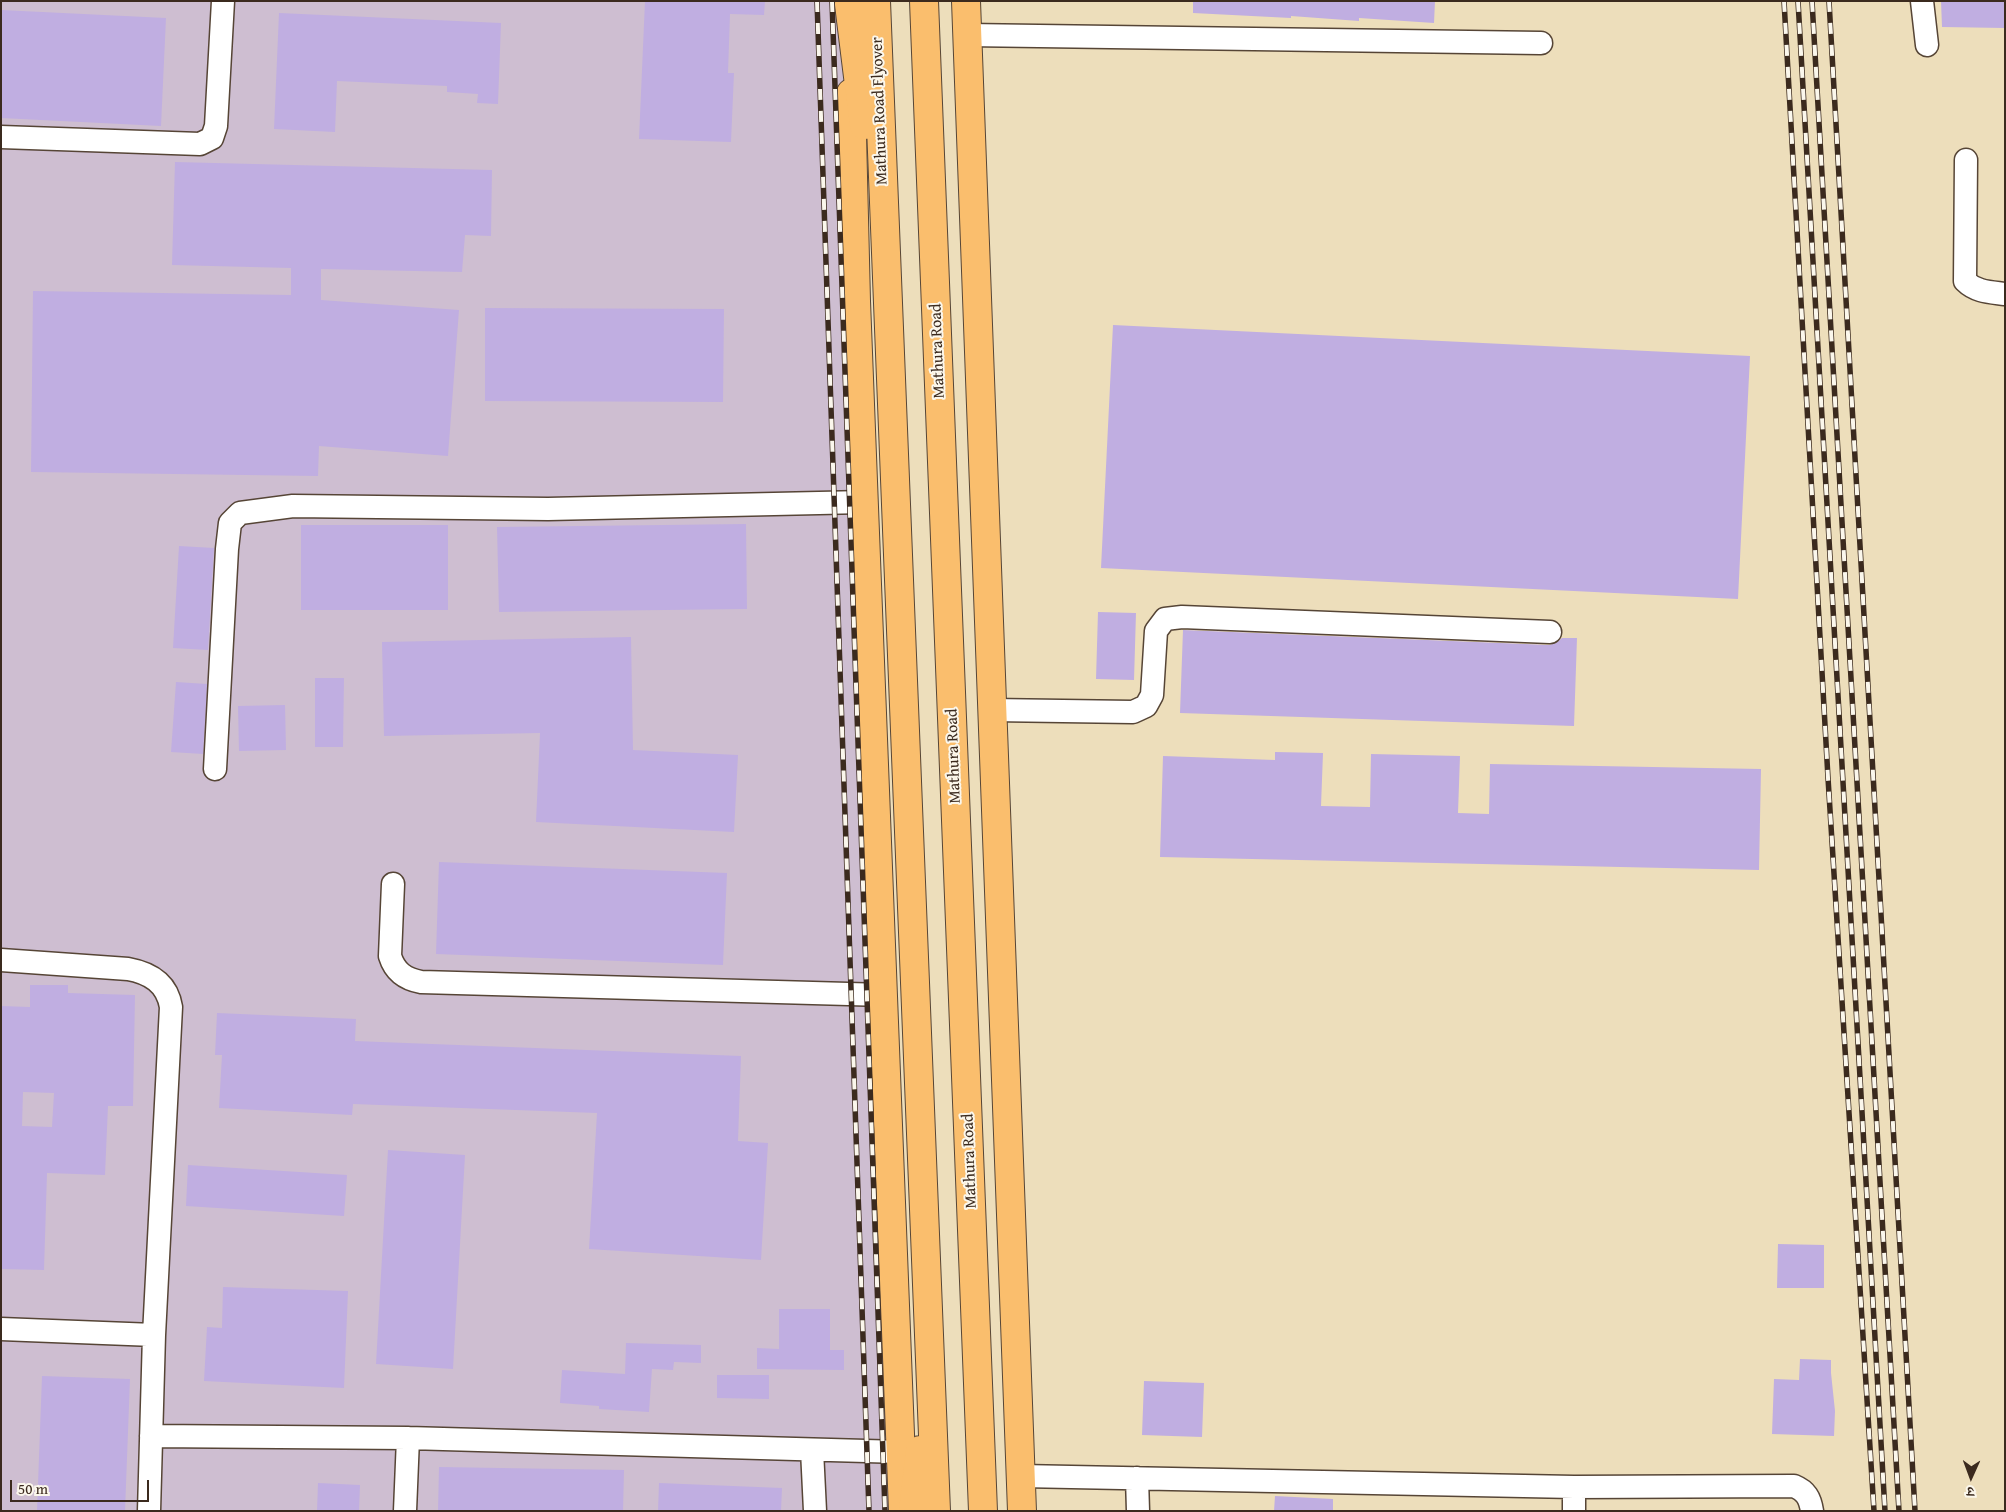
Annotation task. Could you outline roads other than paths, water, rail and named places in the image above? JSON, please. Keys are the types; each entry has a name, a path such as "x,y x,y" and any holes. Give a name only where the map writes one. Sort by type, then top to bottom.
{"main road":[{"name":"Mathura Road Flyover","path":"876,1 885,221"},
{"name":"Mathura Road","path":"924,1 983,1511"},
{"path":"966,1 1022,1511"},
{"path":"849,3 869,163 885,221 936,1511"},
{"path":"849,3 856,301 903,1511"},
{"path":"913,1511 930,1365"}],"street":[{"path":"1,137 200,144 212,138 216,126 224,1"},
{"path":"1922,1 1927,46"},
{"path":"967,35 1541,43"},
{"path":"1966,160 1965,281 1971,287 1983,291 2005,294"},
{"path":"215,769 227,550 230,523 240,513 293,506 548,509 864,502"},
{"path":"992,710 1133,712 1146,706 1152,695 1156,631 1164,619 1182,617 1550,632"},
{"path":"393,884 390,956 393,966 400,974 411,980 422,982 884,994"},
{"path":"1,960 141,971 163,985 169,998 171,1007 154,1336 149,1511"},
{"path":"1,1329 154,1336"},
{"path":"151,1436 408,1438 900,1452"},
{"path":"405,1511 408,1438"},
{"path":"812,1450 816,1511"},
{"path":"1021,1476 1574,1487 1794,1486 1801,1488 1810,1498 1812,1511"},
{"path":"1137,1478 1138,1511"},
{"path":"1574,1487 1574,1511"}],"railway":[{"path":"817,1 869,1511"},
{"path":"832,1 885,1511"},
{"path":"1784,1 1828,778 1874,1511"},
{"path":"1798,1 1885,1511"},
{"path":"1812,1 1899,1511"},
{"path":"1829,1 1915,1511"}]}
